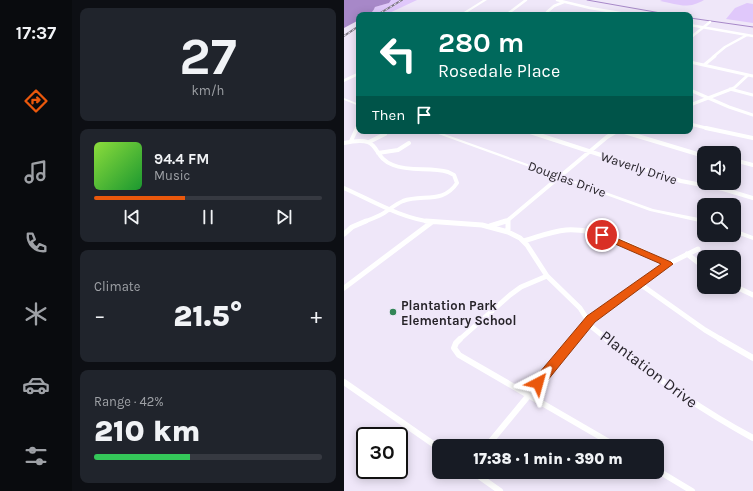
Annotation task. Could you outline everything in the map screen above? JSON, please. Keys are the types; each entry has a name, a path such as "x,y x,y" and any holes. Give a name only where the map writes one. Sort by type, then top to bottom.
{"main road":[{"path":"466,12 485,0"},
{"path":"344,81 356,75"}],"street":[{"path":"510,12 526,0"},
{"path":"557,0 611,12"},
{"path":"547,12 554,6 564,2"},
{"path":"693,36 710,22"},
{"path":"693,25 753,36"},
{"path":"704,65 725,47 747,35"},
{"path":"693,63 753,76"},
{"path":"693,104 737,86 748,75"},
{"path":"730,89 753,95"},
{"path":"693,91 733,109 753,114"},
{"path":"344,99 356,103"},
{"path":"693,125 724,133 753,138"},
{"path":"351,141 356,129"},
{"path":"344,143 351,141 369,142 385,134"},
{"name":"Douglas Drive","path":"441,134 658,212 697,220"},
{"name":"Waverly Drive","path":"536,134 686,182 718,188 753,198"},
{"path":"344,188 407,216 432,222 488,226 508,220 590,151 613,134"},
{"path":"633,134 697,154"},
{"path":"344,234 354,226 378,216 407,200 435,198 443,195 455,187 457,180 454,175 444,170 414,169 393,165 383,159 378,153 376,147 369,142"},
{"path":"378,153 398,150 409,143"},
{"path":"741,162 753,165"},
{"path":"508,220 508,232"},
{"path":"344,288 432,222"},
{"name":"Plantation Drive","path":"488,226 508,232 524,241 531,250 540,268 584,314 596,329 672,389 712,415 753,438"},
{"path":"524,241 555,232 571,230 589,232 608,237 668,264"},
{"path":"741,234 753,238"},
{"path":"493,439 589,321 668,264 698,249"},
{"path":"687,254 697,262"},
{"path":"547,276 521,287 510,295 454,346 455,352 459,356 604,439"},
{"path":"640,284 705,330 753,358"},
{"path":"741,289 753,295"},
{"path":"344,382 432,443"},
{"path":"664,474 692,491"},
{"path":"483,479 500,491"}],"shaded area":[{"path":"344,0 391,0 389,3 375,7 372,12 356,12 356,22 344,28"},
{"path":"390,0 417,0 391,12 372,12 375,7 389,3"},
{"path":"704,0 687,6 660,1"},
{"path":"747,3 753,4 753,23 726,19 735,8"}],"waterway":[{"path":"587,0 655,12"},
{"path":"693,18 753,27"}],"railway":[{"path":"382,12 402,0"},
{"path":"344,36 356,28"}],"place":[{"name":"Plantation Park Elementary School","path":"393,312"}],"route":[{"path":"538,383 591,319 668,264 602,235"}]}
